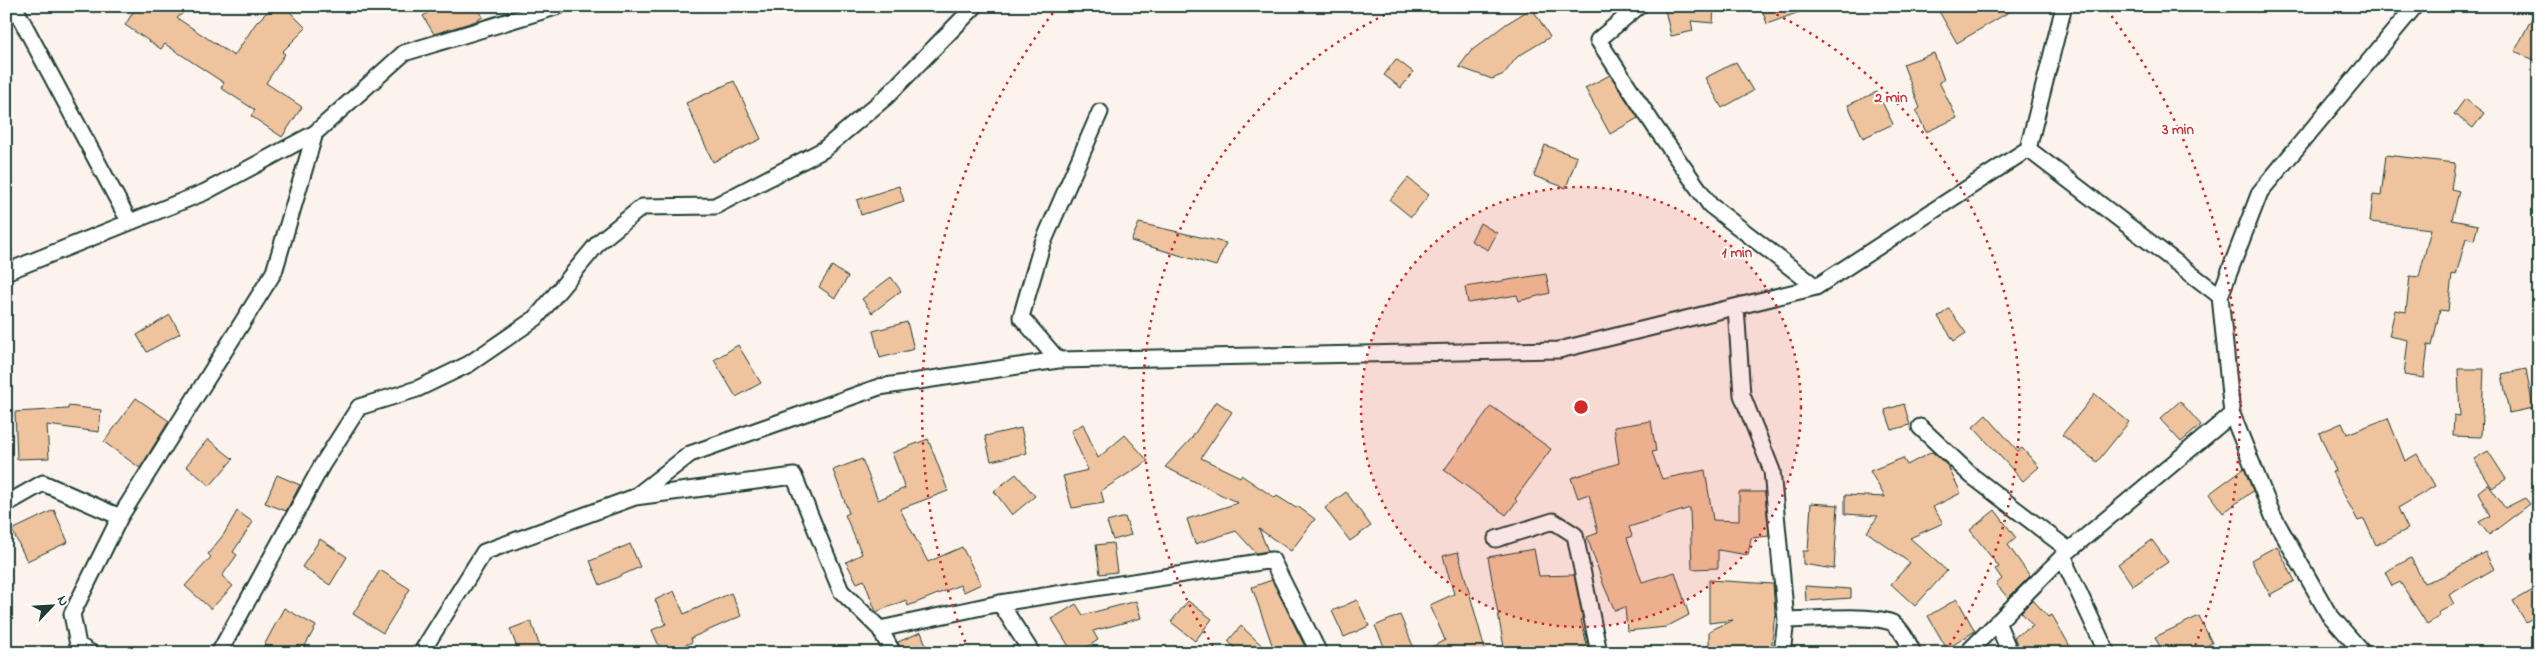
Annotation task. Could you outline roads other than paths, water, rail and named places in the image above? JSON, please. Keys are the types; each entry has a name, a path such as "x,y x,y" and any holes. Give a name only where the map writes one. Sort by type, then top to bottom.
{"street":[{"path":"14,6 130,222"},
{"path":"6,272 205,192 315,133 404,53 559,6"},
{"path":"219,653 322,465 359,407 417,389 469,364 536,318 599,242 642,207 715,206 823,150 886,97 975,6"},
{"path":"1639,6 1598,40 1655,127 1710,205 1816,287"},
{"path":"635,497 690,454 879,387 1058,360 1559,350 1816,287 2028,149 2064,6"},
{"path":"2363,653 2328,613 2273,516 2232,414 2220,296 2260,192 2415,6"},
{"path":"1058,360 1021,317 1042,246 1100,112"},
{"path":"91,653 78,644 72,614 120,517 274,272 315,133"},
{"path":"2028,149 2220,296"},
{"path":"1736,306 1742,395 1772,471 1786,620 1782,653"},
{"path":"1967,653 2069,550 2232,414"},
{"path":"1920,427 1972,476 2069,550"},
{"path":"421,653 484,552 635,497 794,476 841,591 880,629 893,653"},
{"path":"6,504 43,483 120,517"},
{"path":"1496,539 1553,521 1575,535 1599,653"},
{"path":"2069,550 2065,554 2067,567 2107,653"},
{"path":"880,629 1000,603 1272,560 1319,653"},
{"path":"1000,603 1032,653"},
{"path":"1786,620 1883,619 1893,623 1901,631 1913,653"},
{"path":"1997,622 2010,653"}]}
